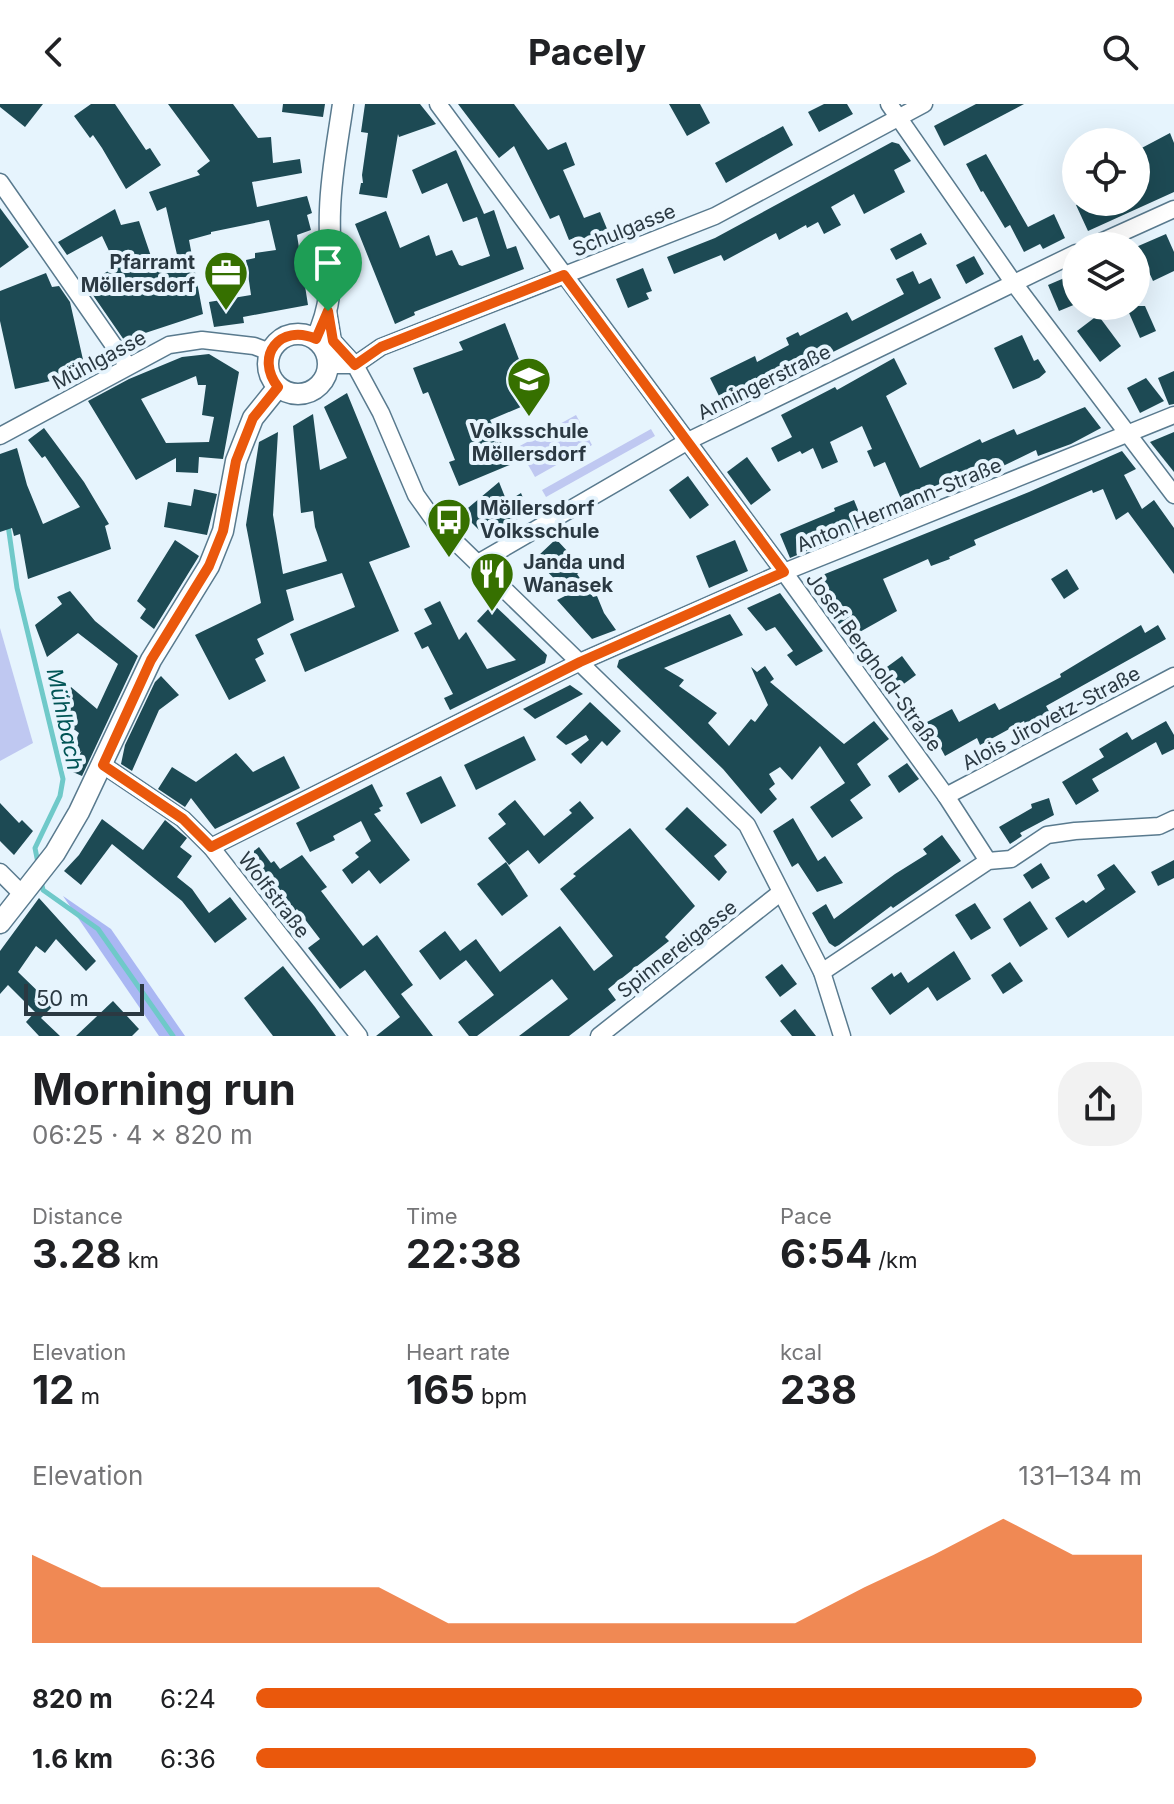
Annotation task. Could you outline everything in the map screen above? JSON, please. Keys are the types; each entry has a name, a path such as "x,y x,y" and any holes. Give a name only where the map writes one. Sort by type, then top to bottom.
{"street":[{"path":"343,104 329,211 328,311 333,341 355,365 381,413 416,495 436,523 747,825 822,972 842,1036"},
{"name":"Josef Berghold-Straße","path":"438,104 784,572 946,796 988,861"},
{"name":"Schulgasse","path":"355,365 381,347 715,216 894,111 924,104"},
{"path":"894,111 1013,282 1174,495"},
{"path":"0,182 128,366"},
{"path":"1123,232 1174,209"},
{"name":"Anningerstraße","path":"478,563 688,441 1062,259"},
{"path":"316,339 328,311"},
{"path":"292,334 305,334 316,339 325,350 329,365 326,377 318,388 304,394 290,394 278,387 271,378 268,364 270,352 278,341 292,334"},
{"name":"Mühlgasse","path":"0,436 169,345 202,340 254,346 270,352"},
{"path":"329,365 355,365"},
{"path":"0,923 55,853 103,765 151,660 209,566 223,531 236,461 253,418 278,387"},
{"name":"Anton Hermann-Straße","path":"211,847 580,662 784,572 1174,415"},
{"name":"Alois Jirovetz-Straße","path":"946,796 1174,676"},
{"name":"Wolfstraße","path":"103,765 183,819 211,847 359,1036"},
{"path":"822,972 988,861 1011,859 1047,835 1159,826 1174,819"},
{"path":"0,872 27,888"},
{"name":"Spinnereigasse","path":"599,1036 780,893"}],"shaded area":[{"path":"576,415 592,445 535,477 518,447"},
{"path":"651,429 655,436 546,497 542,490"},
{"path":"0,628 33,743 0,761"},
{"path":"63,896 111,929 185,1036 159,1036"}],"building":[{"path":"0,104 43,104 25,127"},
{"path":"91,104 115,104 146,150 150,148 161,165 126,189 93,135 90,138 74,116"},
{"path":"168,104 233,104 258,138 271,137 273,163 300,159 302,173 252,182 257,207 307,196 312,213 307,215 311,230 297,235 308,305 243,317 244,323 214,327 209,302 251,295 246,260 255,258 255,253 276,250 269,220 211,232 189,240 203,314 124,340 86,285 116,266 102,236 67,255 58,242 115,209 121,225 139,221 155,268 178,259 166,207 157,211 149,192 200,175 197,171 210,161"},
{"path":"283,104 325,104 323,117 282,112"},
{"path":"365,104 420,104 436,124 399,137 398,134 387,198 359,194 368,133 361,132"},
{"path":"458,104 514,104 548,150 566,142 575,165 563,170 584,218 600,212 610,236 580,246 577,237 569,240 559,215 550,219 514,146 499,158"},
{"path":"669,104 700,104 710,123 687,136"},
{"path":"824,104 847,104 853,114 819,132 808,112"},
{"path":"976,104 1024,104 944,146 934,126"},
{"path":"783,126 793,145 726,183 715,163"},
{"path":"1170,133 1174,143 1174,192 1150,203 1150,144"},
{"path":"892,142 899,144 911,161 894,170 905,192 864,214 854,194 831,207 841,225 824,234 818,222 779,240 776,233 724,261 721,255 674,274 667,257 715,238"},
{"path":"456,150 484,214 494,210 507,249 516,246 524,269 414,312 415,315 395,324 355,224 386,211 400,248 429,235 436,256 452,250 459,265 490,256 477,217 463,222 447,183 422,194 412,170"},
{"path":"986,154 1028,227 1054,214 1062,232 1062,240 1043,249 1040,244 1024,252 1010,225 1005,228 966,164"},
{"path":"0,208 29,247 0,268"},
{"path":"1081,216 1121,216 1088,231"},
{"path":"921,233 927,244 896,260 890,249"},
{"path":"1166,234 1174,252 1174,271 1153,281 1150,274 1150,241"},
{"path":"974,256 984,274 966,284 956,265"},
{"path":"643,268 652,291 646,293 649,299 628,308 616,279"},
{"path":"913,271 919,284 931,278 941,298 727,405 723,396 720,398 710,378 755,356 757,362 789,345 786,338 798,332 800,336 847,312 852,321 904,294 896,279"},
{"path":"46,273 52,287 59,286 70,302 86,373 15,389 0,321 0,291"},
{"path":"1062,279 1062,310 1059,311 1048,285"},
{"path":"1150,317 1156,331 1140,338 1132,320 1150,320"},
{"path":"1091,320 1102,320 1121,346 1100,362 1077,331"},
{"path":"505,323 535,401 490,420 512,464 459,486 449,462 455,460 428,392 423,394 413,368 463,350 459,342"},
{"path":"1022,335 1034,361 1038,359 1046,372 1013,389 994,348"},
{"path":"209,354 239,372 223,459 199,457 198,473 176,472 176,458 136,480 88,401 129,379 182,357","holes":["196,376 198,385 206,385 202,415 214,417 209,442 166,443 141,399"]},
{"path":"894,358 907,384 886,396 920,468 980,439 982,443 1014,429 1017,435 1085,407 1101,428 1071,444 1038,456 1036,450 970,482 969,479 904,506 885,462 874,467 867,451 872,449 862,426 830,442 838,462 822,469 813,448 778,462 771,448 792,437 781,415 835,387 837,390"},
{"path":"1174,371 1174,404 1169,405 1158,378"},
{"path":"1146,378 1164,401 1140,413 1127,388"},
{"path":"347,393 410,547 369,562 399,631 305,672 290,634 355,607 342,573 286,590 294,620 257,639 264,654 255,659 266,681 229,700 195,635 261,603 246,525 259,442 278,432 273,515 283,574 327,561 313,511 301,513 293,426 313,414 320,470 347,458 324,407"},
{"path":"44,428 84,482 109,524 105,526 111,549 28,579 20,534 14,536 12,528 0,532 0,454 17,448 27,485 43,524 80,507 45,456 42,458 28,440"},
{"path":"1174,432 1174,472 1150,442"},
{"path":"1122,451 1136,469 1124,475 1142,509 1154,500 1174,528 1174,574 1128,512 1116,520 1103,489 1093,493 1092,490 974,540 976,545 950,559 931,566 928,559 883,579 897,611 849,638 805,582 1029,492"},
{"path":"747,457 771,490 751,505 727,472"},
{"path":"688,476 709,505 690,519 669,490"},
{"path":"499,482 507,502 521,493 529,512 487,538 462,513"},
{"path":"194,489 217,494 207,535 164,527 168,502 191,506"},
{"path":"854,500 865,527 790,558 780,534"},
{"path":"556,539 584,569 577,574 593,597 597,596 616,630 592,639 557,600 569,594 542,566 545,563 538,556"},
{"path":"175,540 199,556 154,629 140,618 146,609 137,601"},
{"path":"735,540 748,571 709,588 696,556"},
{"path":"1067,569 1079,589 1064,599 1051,579"},
{"path":"70,591 95,621 138,656 82,776 66,769 82,751 67,761 79,733 59,718 71,687 97,709 118,664 78,633 47,657 35,625 62,604 57,597"},
{"path":"780,593 823,651 796,666 787,655 793,651 775,627 766,631 747,608"},
{"path":"440,601 459,640 466,632 487,669 516,660 477,621 493,604 547,655 545,663 450,710 444,698 453,694 428,646 422,649 414,633 432,624 424,609"},
{"path":"730,614 743,635 664,668 684,680 679,686 717,713 708,723 729,746 751,719 755,722 768,705 751,667 757,672 765,666 774,679 770,682 844,744 874,721 889,739 857,764 871,785 850,800 863,818 832,838 810,807 845,783 820,746 792,780 780,767 769,774 775,784 769,789 777,799 761,814 723,769 617,667 619,660"},
{"path":"1141,625 1145,633 1158,625 1166,639 1046,706 1050,713 1026,726 1024,721 980,745 977,738 945,756 927,722 952,709 959,722 995,703 999,710 1061,677 1060,674"},
{"path":"902,656 916,675 894,691 880,672"},
{"path":"161,676 179,695 159,710 132,771 121,764 125,745 155,682"},
{"path":"570,685 583,694 535,719 523,709"},
{"path":"590,702 621,731 607,746 602,741 581,764 571,754 589,740 586,735 566,745 556,737"},
{"path":"1166,721 1174,735 1174,749 1162,755 1156,742 1092,779 1099,791 1076,805 1062,782 1104,757 1099,749 1127,732 1132,740"},
{"path":"524,736 536,760 476,790 464,765"},
{"path":"236,753 253,772 284,756 300,788 215,829 191,798 185,807 158,789 172,767 196,782"},
{"path":"907,763 919,779 899,793 888,776"},
{"path":"441,776 456,806 421,824 406,793"},
{"path":"372,784 383,806 379,808 381,811 374,814 410,860 380,884 369,870 352,884 342,870 359,857 355,853 371,841 361,821 333,836 335,840 310,852 296,823"},
{"path":"1049,798 1054,815 1020,833 1022,836 1010,844 999,827 1032,808 1031,804"},
{"path":"515,800 544,836 572,813 569,810 580,801 594,818 539,864 528,850 509,865 488,838 506,824 498,814"},
{"path":"0,803 19,823 22,820 33,831 14,855 0,841"},
{"path":"687,807 727,845 714,856 727,872 719,881 665,829"},
{"path":"793,818 818,861 825,856 843,883 817,892 798,863 792,867 773,831"},
{"path":"102,819 143,850 165,820 187,838 180,847 192,856 177,877 192,889 209,913 230,897 247,919 215,943 182,901 112,844 81,885 64,871 79,855"},
{"path":"630,828 695,906 665,937 669,941 608,989 616,1000 569,1036 519,1036 568,999 552,979 477,1036 469,1036 458,1022 494,995 466,960 440,980 419,951 445,931 460,951 476,939 500,972 560,926 594,971 613,956 560,889 576,876 573,874"},
{"path":"942,835 961,861 893,908 891,906 839,945 835,947 829,943 812,913 826,904 834,919 927,854 923,849"},
{"path":"259,847 280,869 302,855 327,887 321,891 363,946 377,935 413,985 401,994 433,1036 376,1036 400,1017 365,970 340,989 308,948 320,939 297,909 291,914 278,897 272,901 241,861"},
{"path":"1174,860 1174,878 1158,886 1151,872"},
{"path":"506,862 528,896 502,916 477,884"},
{"path":"1041,863 1050,878 1032,889 1023,875"},
{"path":"1114,864 1136,892 1068,938 1055,918 1083,900 1086,903 1105,889 1097,875"},
{"path":"39,898 96,961 86,971 56,939 45,953 36,946 18,972 53,1006 41,1018 60,1036 39,1036 26,1022 35,1012 8,985 0,994 0,951"},
{"path":"1030,901 1048,929 1020,947 1003,919"},
{"path":"975,903 991,928 971,940 955,915"},
{"path":"954,951 971,979 937,1001 928,987 890,1015 871,988 892,973 894,977 901,972 908,983"},
{"path":"1010,962 1023,981 1003,994 991,975"},
{"path":"782,964 797,984 780,997 765,977"},
{"path":"283,966 336,1036 273,1036 244,998"},
{"path":"113,1001 139,1029 132,1036 76,1036"},
{"path":"795,1009 816,1036 792,1036 780,1021"}],"waterway":[{"name":"Mühlbach","path":"8,525 17,588 63,779 60,796 35,848 38,863"},
{"name":"Mühlbach","path":"41,881 43,890 98,929 173,1036"}],"place":[{"name":"Pfarramt Möllersdorf","path":"226,312"},
{"name":"Volksschule Möllersdorf","path":"529,418"},
{"name":"Möllersdorf Volksschule","path":"449,559"},
{"name":"Janda und Wanasek","path":"492,613"}],"route":[{"path":"564,275 784,572 580,662 211,847 183,819 103,765 151,660 209,566 223,531 236,461 253,418 278,387 271,378 268,364 270,352 278,341 292,334 305,334 316,339 328,311 333,341 355,365 381,347 564,275"}]}
